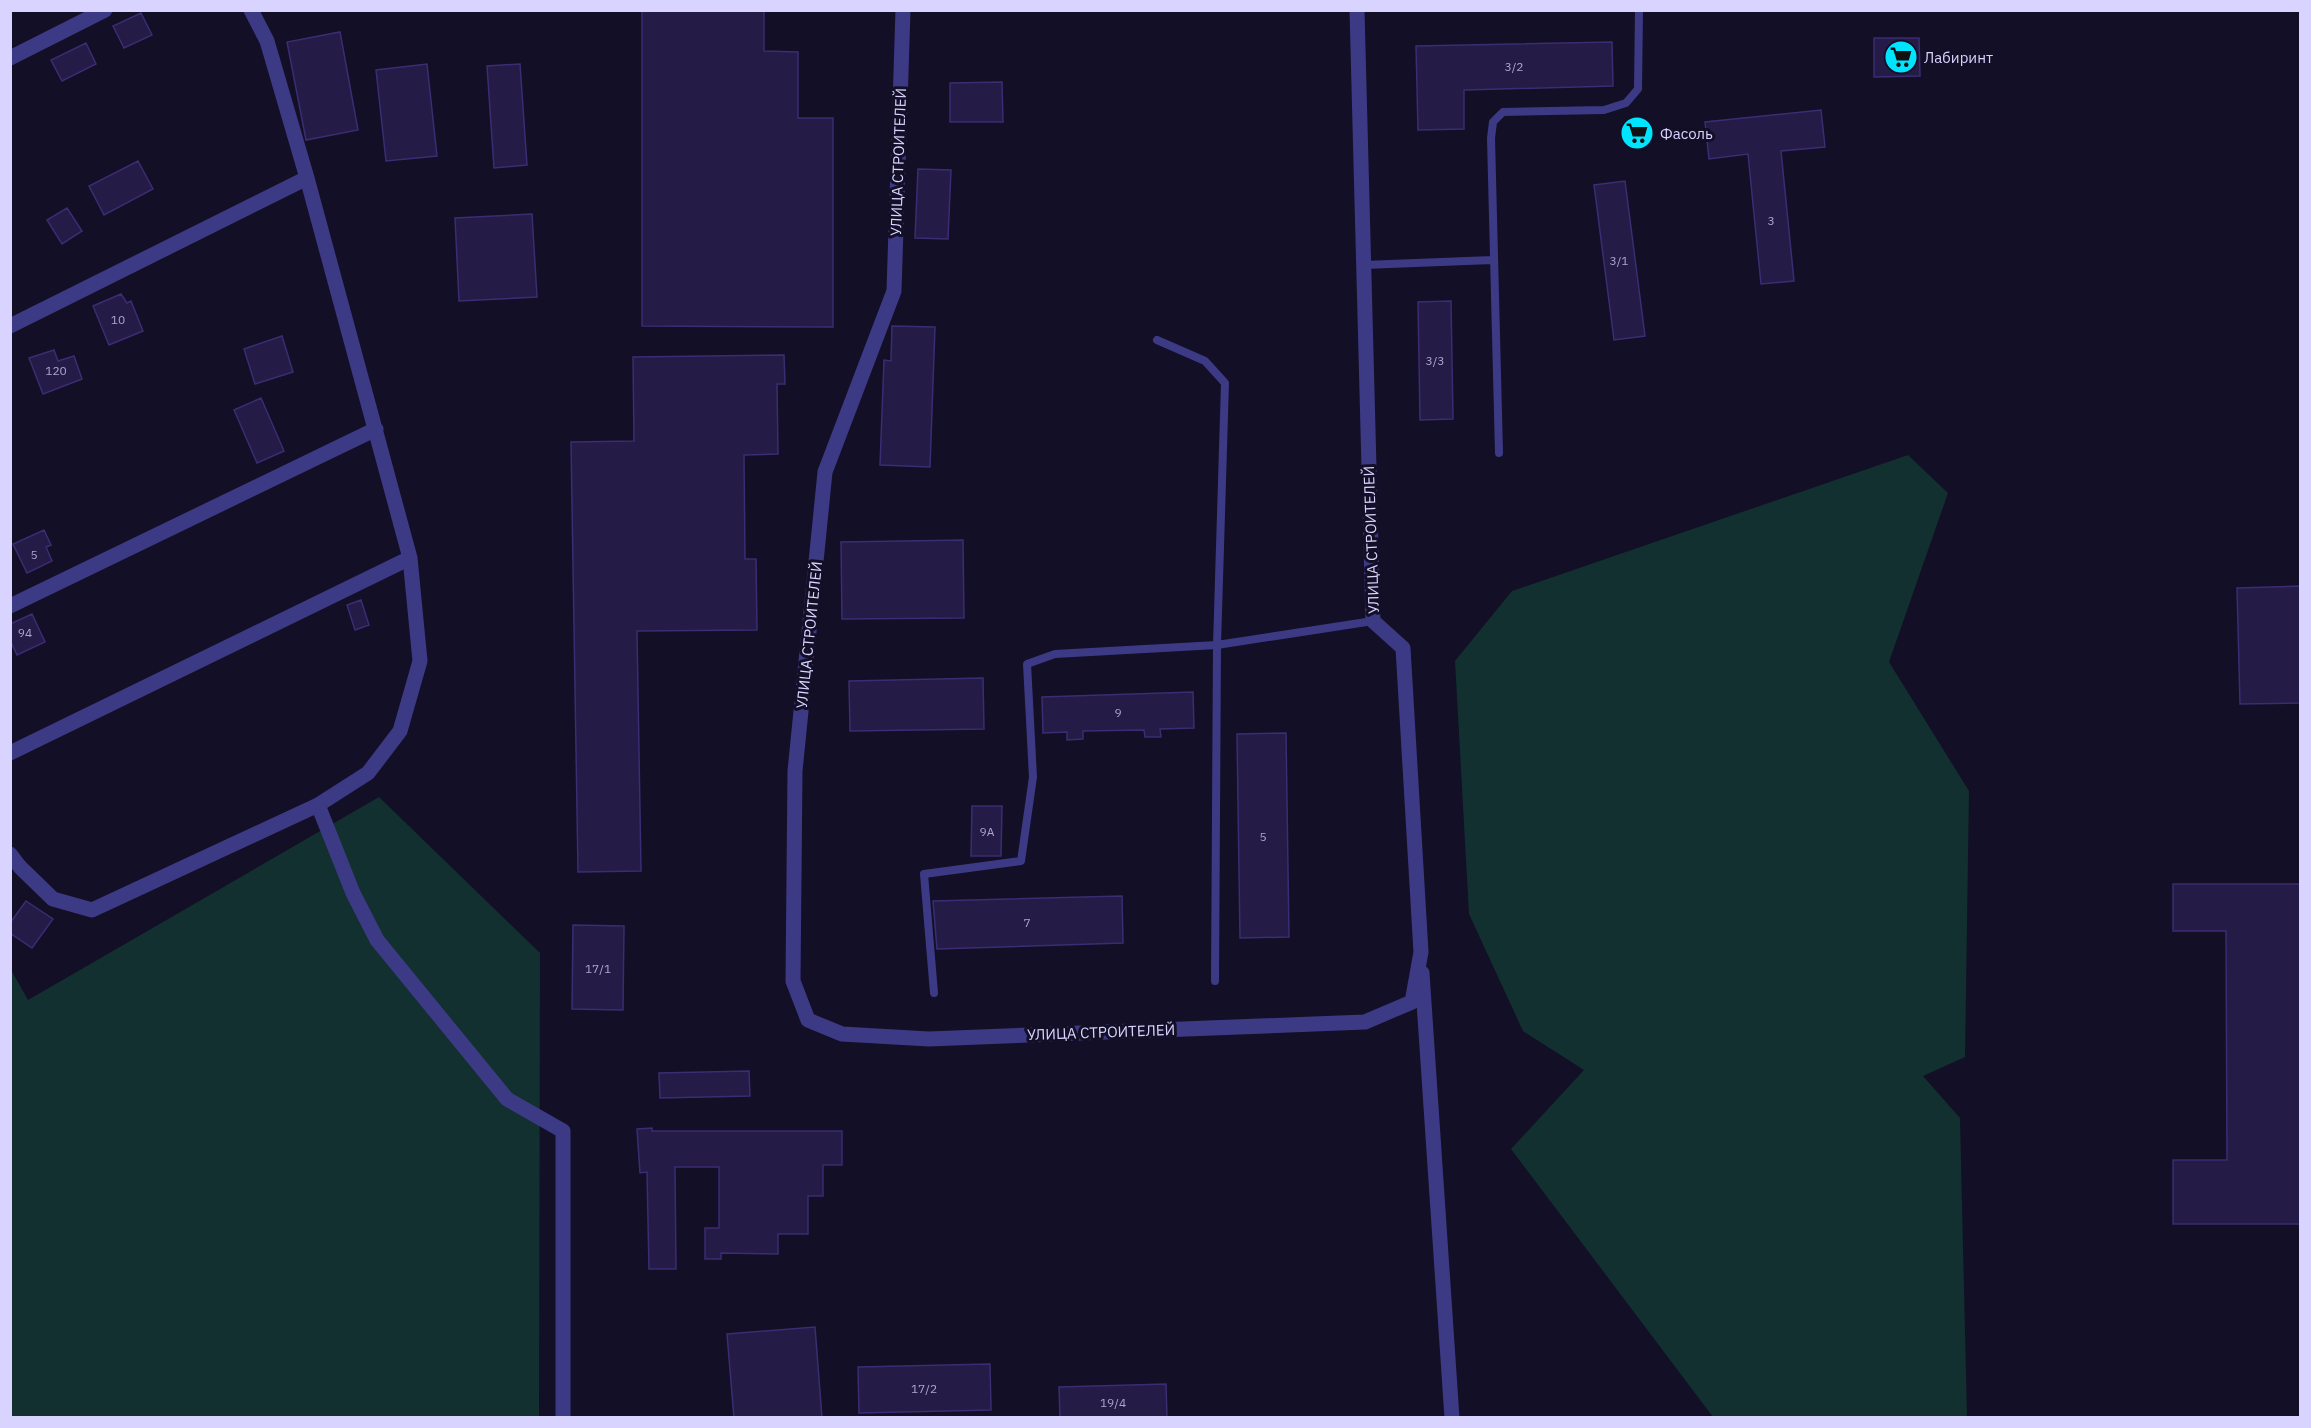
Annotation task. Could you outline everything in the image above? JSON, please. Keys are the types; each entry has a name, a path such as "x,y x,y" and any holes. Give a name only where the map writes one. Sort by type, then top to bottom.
{"street":[{"path":"10,58 105,10"},
{"path":"10,854 53,899 92,910 318,805 368,773 400,731 420,661 410,558 307,178 267,41 251,10"},
{"name":"УЛИЦА СТРОИТЕЛЕЙ","path":"903,10 894,291 825,472 795,771 793,981 808,1020 842,1034 929,1039 1365,1022 1412,1002 1421,952 1403,648 1373,621 1357,10"},
{"path":"10,326 307,178"},
{"path":"10,606 376,429"},
{"path":"10,753 410,558"},
{"path":"318,805 353,893 378,940 507,1099 563,1131 563,1418"},
{"path":"1421,952 1452,1418"}],"lane":[{"path":"1499,453 1492,260 1491,138 1493,122 1503,112 1604,110 1626,103 1638,89 1639,10"},
{"path":"1364,265 1492,260"},
{"path":"1157,340 1205,361 1225,383 1217,645 1215,981"},
{"path":"934,993 924,874 1021,861 1033,777 1027,664 1054,654 1217,645 1373,621"}],"green space":[{"path":"1908,455 1948,493 1889,662 1969,791 1965,1057 1923,1076 1960,1118 1967,1417 1713,1417 1511,1149 1584,1070 1523,1031 1469,914 1455,661 1512,591"},
{"path":"379,797 540,953 539,1417 11,1417 10,968 28,1000"}],"building":[{"path":"642,10 764,10 764,51 798,52 798,118 833,118 833,327 642,326"},
{"path":"141,13 152,35 124,48 113,26"},
{"path":"340,32 358,130 306,140 287,42"},
{"path":"1874,38 1919,38 1920,76 1874,77"},
{"path":"1612,42 1613,86 1464,90 1464,129 1418,130 1416,46"},
{"path":"86,43 96,64 62,81 51,60"},
{"path":"427,64 437,156 386,161 376,70"},
{"path":"520,64 527,165 494,168 487,66"},
{"path":"1002,82 1003,122 950,122 950,83"},
{"path":"1821,110 1825,147 1781,151 1794,281 1761,284 1748,154 1709,159 1705,122"},
{"path":"138,161 153,189 104,215 89,186"},
{"path":"918,169 951,170 948,239 915,238"},
{"path":"1625,181 1645,336 1614,340 1594,185"},
{"path":"67,208 82,231 62,244 47,220"},
{"path":"532,214 537,297 459,301 455,218"},
{"path":"121,294 127,303 131,301 143,331 109,345 93,306"},
{"path":"1451,301 1453,419 1420,420 1418,302"},
{"path":"892,326 935,327 930,467 880,465 884,360 891,361"},
{"path":"282,336 293,372 255,384 244,349"},
{"path":"54,350 58,361 74,356 82,379 43,394 29,358"},
{"path":"784,355 785,384 777,384 778,454 744,455 745,559 756,559 757,630 637,631 641,871 578,872 571,442 634,441 633,357"},
{"path":"261,398 284,451 257,463 234,410"},
{"path":"44,530 51,545 46,547 52,561 27,573 13,544"},
{"path":"963,540 964,618 842,619 841,542"},
{"path":"2301,586 2301,703 2240,704 2237,588"},
{"path":"361,600 369,625 355,630 347,605"},
{"path":"32,614 45,642 17,655 10,640 10,624"},
{"path":"983,678 984,729 850,731 849,681"},
{"path":"1193,692 1194,728 1160,729 1161,737 1145,737 1144,730 1083,731 1083,739 1067,740 1067,732 1043,733 1042,697"},
{"path":"1286,733 1289,937 1240,938 1237,734"},
{"path":"972,806 1002,806 1001,856 971,856"},
{"path":"2173,884 2301,884 2301,1224 2173,1224 2173,1160 2227,1160 2226,931 2173,931"},
{"path":"1122,896 1123,943 937,949 933,901"},
{"path":"26,901 53,919 32,948 10,933 10,923"},
{"path":"573,925 624,926 623,1010 572,1009"},
{"path":"749,1071 750,1096 660,1098 659,1073"},
{"path":"652,1128 652,1131 842,1131 842,1165 823,1165 823,1196 808,1196 808,1234 778,1234 778,1254 721,1253 721,1259 705,1259 705,1228 719,1228 719,1167 675,1167 676,1269 649,1269 647,1172 640,1173 637,1129"},
{"path":"815,1327 822,1418 734,1418 727,1334"},
{"path":"990,1364 991,1410 859,1413 858,1367"},
{"path":"1166,1384 1167,1418 1060,1418 1059,1387"}],"place":[{"name":"Лабиринт","path":"1901,57"},
{"name":"Фасоль","path":"1637,133"}]}
